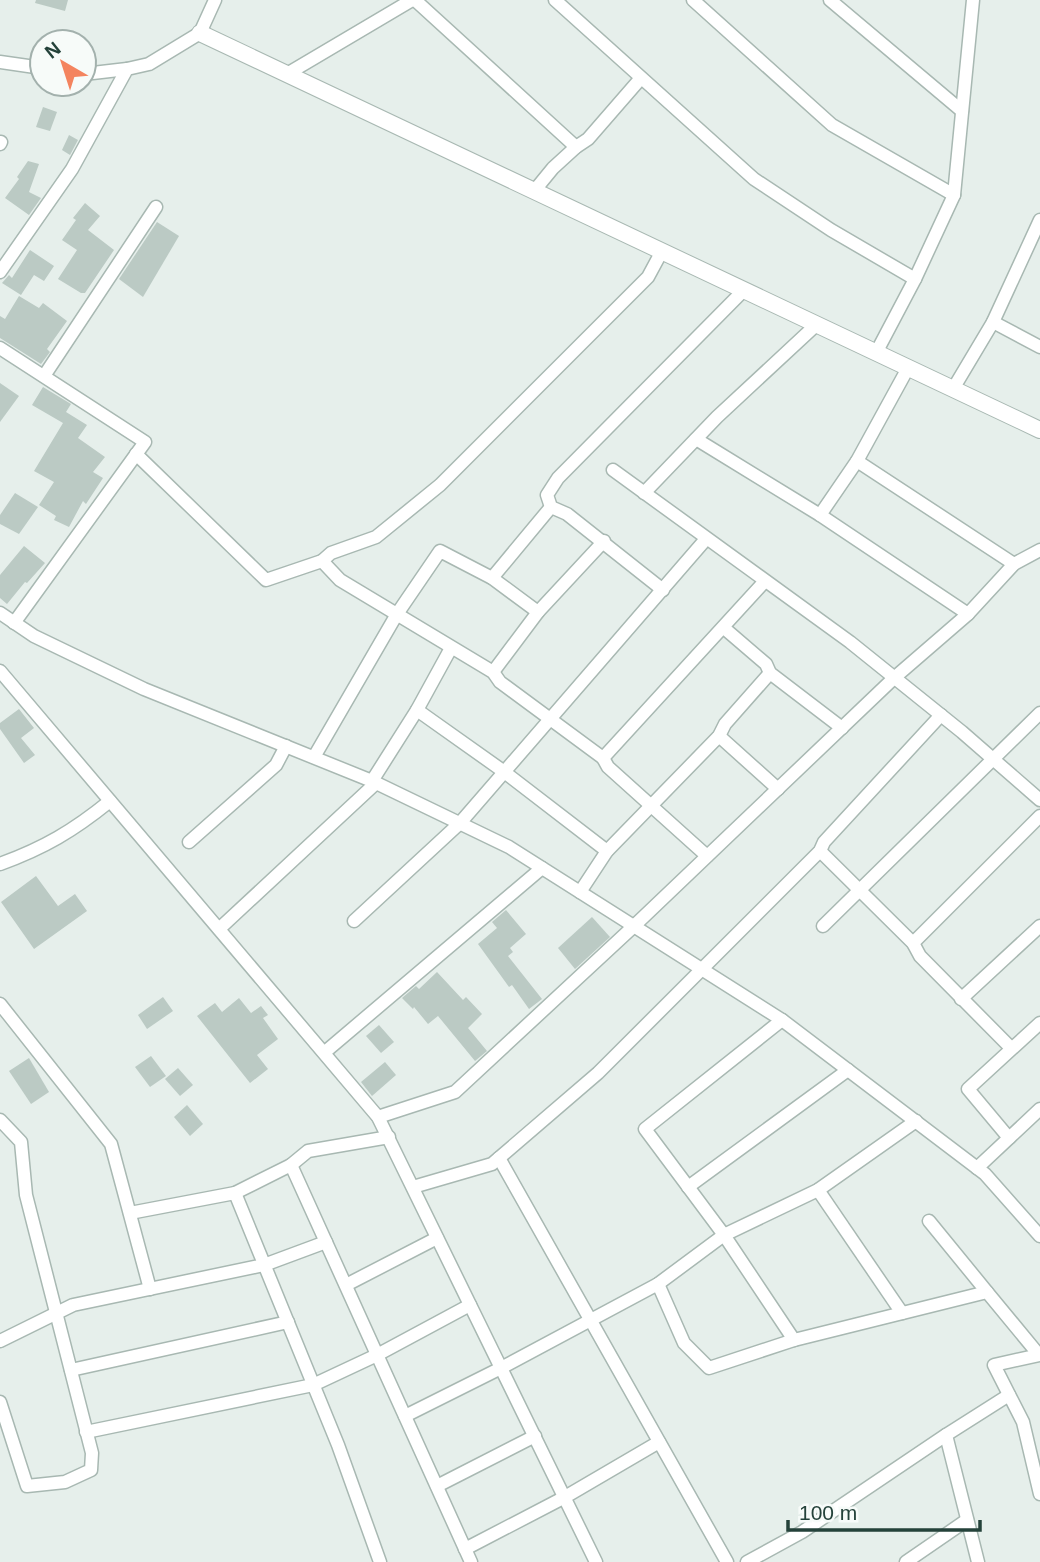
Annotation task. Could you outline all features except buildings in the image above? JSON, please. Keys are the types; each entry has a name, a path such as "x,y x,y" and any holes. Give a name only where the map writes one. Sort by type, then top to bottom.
{"street":[{"path":"98,72 149,64 200,33 215,0"},
{"path":"287,74 414,0 576,146"},
{"path":"555,0 754,179 831,230 915,279"},
{"path":"693,0 832,125 954,195"},
{"path":"830,0 962,111"},
{"path":"876,353 915,279 954,195 973,0"},
{"path":"200,33 1040,430"},
{"path":"0,62 28,66"},
{"path":"0,272 72,169 127,69"},
{"path":"535,190 553,168 576,146 588,139 641,78"},
{"path":"44,376 156,206"},
{"path":"953,389 993,322 1040,220"},
{"path":"136,454 267,580 322,561 331,553 376,537 440,485 648,277 662,251"},
{"path":"551,508 547,495 558,478 744,290"},
{"path":"993,322 1040,347"},
{"path":"643,494 696,439 816,325"},
{"path":"0,348 145,442 14,623"},
{"path":"820,515 857,461 908,368"},
{"path":"696,439 820,515 968,614"},
{"path":"857,461 1014,564"},
{"path":"612,470 850,642 1040,800"},
{"path":"551,508 567,514 604,541 663,590"},
{"path":"492,578 551,508"},
{"path":"354,921 460,823 548,718 706,539"},
{"path":"492,672 538,612 604,541"},
{"path":"378,1117 455,1092 894,678 968,614 1014,564 1040,550"},
{"path":"314,757 397,614 440,551 492,578 538,612"},
{"path":"322,561 340,580 492,672 500,682 603,758 608,767 708,856"},
{"path":"603,758 765,581"},
{"path":"0,613 34,636 145,689 374,782 509,847 782,1020 985,1174 1040,1236"},
{"path":"724,628 766,664 770,673 842,728"},
{"path":"219,929 374,782 452,648"},
{"path":"0,671 378,1117 596,1562"},
{"path":"580,892 607,851 719,736 725,724 770,673"},
{"path":"417,710 503,771 607,851"},
{"path":"823,926 1040,713"},
{"path":"413,1187 492,1164 598,1073 820,851 824,842 941,715"},
{"path":"719,736 778,789"},
{"path":"189,842 276,765 286,746"},
{"path":"0,864 24,855 33,848 46,846 77,828 110,801"},
{"path":"913,943 1040,816"},
{"path":"820,851 913,943 920,956 1011,1048"},
{"path":"325,1052 542,867"},
{"path":"961,999 1040,926"},
{"path":"0,1003 111,1144 150,1289"},
{"path":"782,1020 645,1129 724,1235 794,1340"},
{"path":"1009,1138 968,1089 1040,1023"},
{"path":"688,1187 848,1070"},
{"path":"977,1168 1040,1108"},
{"path":"0,1120 21,1142 26,1195 92,1453 91,1470 65,1482 27,1486 0,1402"},
{"path":"405,1416 658,1284 724,1235 818,1190 916,1121"},
{"path":"131,1213 235,1193 291,1165 308,1150 389,1137"},
{"path":"499,1158 727,1562"},
{"path":"291,1165 471,1562"},
{"path":"818,1190 902,1314"},
{"path":"235,1193 313,1385 380,1562"},
{"path":"929,1221 1040,1355 994,1365 1023,1422 1040,1494"},
{"path":"346,1285 437,1238"},
{"path":"0,1341 73,1305 264,1265 326,1242"},
{"path":"658,1284 684,1343 709,1368 794,1340 987,1292"},
{"path":"86,1432 313,1385 377,1355 470,1305"},
{"path":"71,1370 288,1322"},
{"path":"747,1562 802,1532 1009,1395"},
{"path":"947,1435 978,1562"},
{"path":"437,1486 535,1436"},
{"path":"465,1549 565,1497 659,1441"},
{"path":"905,1562 967,1520"}]}
